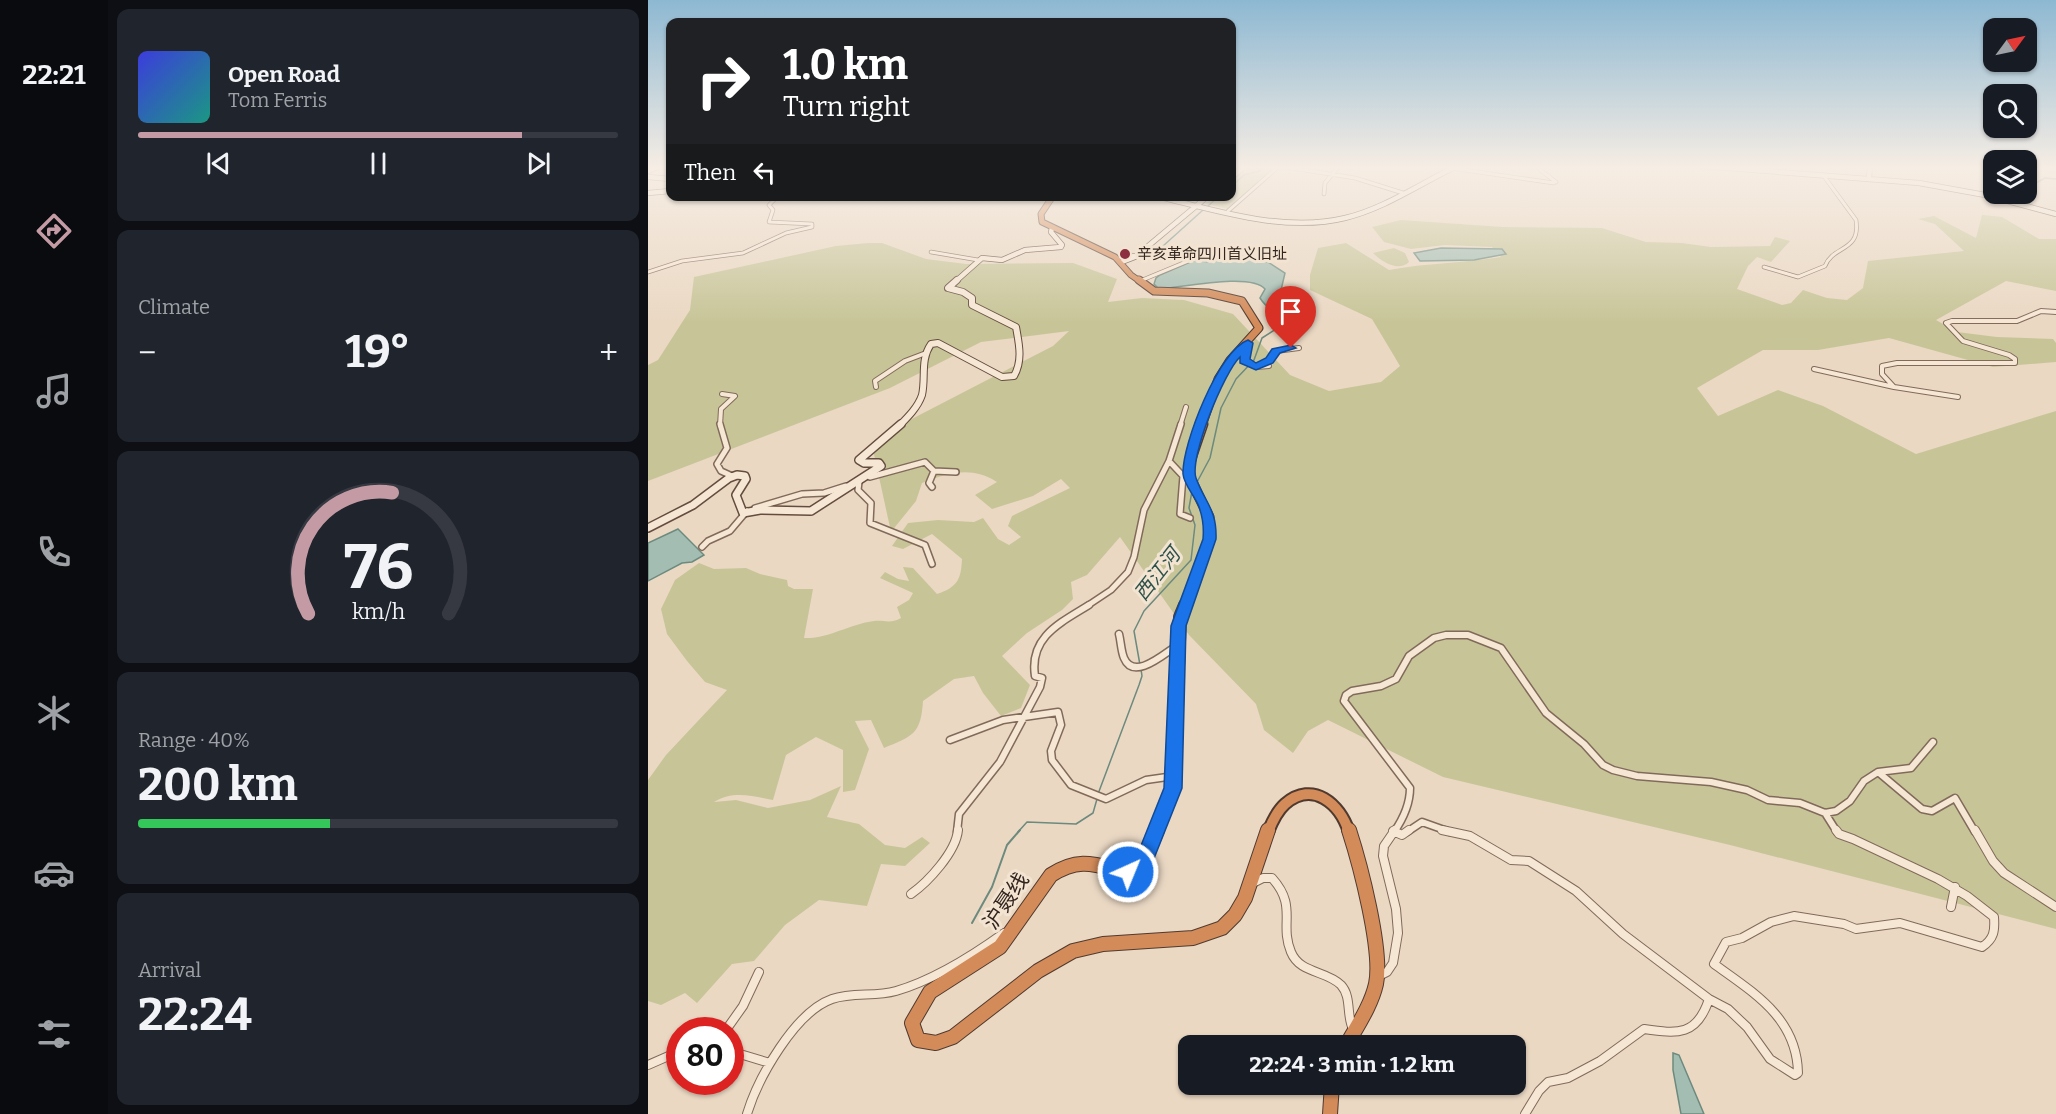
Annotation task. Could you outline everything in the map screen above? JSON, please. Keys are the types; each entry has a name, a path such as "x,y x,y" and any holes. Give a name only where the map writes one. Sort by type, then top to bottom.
{"highway":[{"path":"1041,218 1042,222 1052,228 1123,260"},
{"path":"1044,218 1047,222 1123,260 1131,275 1157,292 1208,293 1242,301 1259,328 1248,343 1230,360 1214,387 1188,471 1192,483"},
{"name":"沪聂线","path":"1192,483 1209,517 1210,539 1207,553 1180,617 1175,776 1170,800 1147,855 1137,867 1128,872 1081,862 1063,867 1051,875 1041,885 1018,924 1000,947 930,992 912,1023 918,1040 926,1043 939,1043 953,1037 1050,964 1086,946 1204,937 1222,928 1238,913 1269,829 1283,806 1300,796 1308,795 1317,796 1335,805 1349,827 1374,937 1377,977 1366,1009 1352,1035"},
{"path":"1330,1114 1331,1095"}],"street":[{"path":"648,274 656,269 682,261 743,253 786,233 812,227 812,224 806,222 769,222 770,218"},
{"path":"1123,260 1137,255 1182,218"},
{"path":"1265,218 1292,223 1326,222 1341,218"},
{"path":"1764,267 1798,278 1825,266 1828,258 1847,248 1855,240 1858,228 1855,218"},
{"path":"931,252 978,260 1002,260 1025,250 1061,247 1062,245 1050,230 1052,228"},
{"path":"1139,280 1221,247"},
{"path":"870,477 881,466 879,463 864,463 859,460 908,417 919,402 927,347 935,343 988,367 1002,377 1008,378 1016,373 1020,352 1016,327 972,305 972,298 963,292 948,288 978,260"},
{"path":"1894,387 1882,374 1882,366 1897,363 2007,363 2016,361 2009,355 1963,341 1945,325 1948,321 2017,321 2041,311 2056,312"},
{"path":"1248,343 1244,361 1253,365 1269,366"},
{"path":"1261,365 1269,360 1276,351 1299,348"},
{"path":"876,387 875,381 898,365 926,353"},
{"path":"1814,369 1894,387 1958,397"},
{"path":"722,394 735,396 721,409 720,426 726,448 717,464 721,471 732,476 745,476 736,495 736,502 743,513"},
{"path":"911,894 922,886 943,861 957,837 959,814 1000,762 1040,687 1042,678 1035,676 1031,666 1033,653 1059,624 1120,581 1133,561 1146,502 1169,461 1186,407"},
{"path":"1169,461 1180,471 1183,490 1178,508 1180,514 1190,518"},
{"path":"702,547 708,541 730,531 743,513 795,496 824,493 870,477 926,462 934,471 956,472"},
{"path":"932,487 929,483 934,471"},
{"path":"648,528 693,505 732,476"},
{"path":"859,482 858,490 871,503 870,523 925,545 932,564"},
{"path":"1183,490 1192,483"},
{"path":"743,513 760,510 811,511 824,504 846,486"},
{"path":"1119,634 1125,661 1131,667 1142,668 1178,645"},
{"path":"1377,977 1388,972 1393,963 1398,933 1396,909 1383,856 1384,846 1400,822 1410,797 1410,788 1344,701 1346,695 1352,691 1388,684 1396,679 1409,656 1434,638 1446,634 1468,635 1502,648 1546,713 1584,744 1603,765 1637,776 1711,782 1748,790 1768,800 1800,803 1825,813 1836,811 1850,801 1864,781 1878,772 1911,768 1933,742"},
{"path":"950,740 1003,720 1058,712 1061,725 1051,751 1052,760 1071,785 1106,799 1146,780 1175,776"},
{"path":"1878,772 1922,808 1932,811 1955,798 1993,861 2004,873 2056,907"},
{"path":"1392,831 1402,835 1422,822 1440,830 1470,836 1511,860 1529,861 1576,891 1623,934 1709,999 1728,1009 1747,1027 1770,1059 1790,1073 1796,1074 1800,1060 1793,1037 1771,1009 1714,964 1726,942 1742,938 1771,922 1794,916 1844,924 1856,929 1900,923 1982,947 1991,941 1995,929 1994,917 1975,900 1923,869 1874,850 1849,835 1839,834 1830,824 1825,813"},
{"path":"1250,884 1263,878 1272,878 1281,886 1288,903 1287,942 1292,955 1298,964 1341,984 1348,996 1347,1012 1349,1023 1354,1030"},
{"path":"1951,907 1955,887"},
{"path":"747,1114 750,1101 770,1063 799,1027 824,1003 842,998 894,991 928,977 1018,924"},
{"path":"735,1017 759,972"},
{"path":"1525,1114 1548,1082 1568,1078 1600,1061 1644,1029 1672,1034 1691,1029 1705,1017 1709,999"},
{"path":"744,1055 770,1063"},
{"path":"648,1065 666,1057"}],"shaded area":[{"path":"1938,218 1976,238 1981,218 2004,218 2039,239 2056,239 2056,291 2006,281 1936,320 1957,332 1997,337 2053,339 2056,343 2056,362 1993,367 1889,338 1818,350 1763,350 1697,388 1718,416 1778,390 1823,406 1916,454 2056,411 2056,929 1730,845 1443,777 1328,720 1308,731 1293,753 1264,730 1256,704 1189,635 1120,537 1087,575 1071,582 1073,599 1062,610 1027,633 1002,656 1030,685 1021,708 1001,716 983,693 974,676 954,679 923,701 920,721 914,732 894,744 884,748 871,720 855,721 869,749 855,790 843,792 843,750 816,737 786,755 773,800 736,795 714,802 736,800 768,808 810,800 841,786 827,817 859,824 885,845 905,848 922,837 930,843 905,866 881,864 867,906 819,900 785,925 754,961 732,964 697,1003 685,993 661,1005 648,1001 648,780 666,755 727,690 705,682 667,634 661,609 675,580 699,563 714,569 746,568 760,574 787,580 788,586 794,589 813,589 804,638 822,636 874,621 894,621 901,618 897,607 909,600 913,593 880,578 885,572 898,579 909,581 903,567 913,568 937,594 954,585 962,566 962,559 932,534 903,549 892,546 908,523 938,520 974,522 983,518 998,539 1009,545 1021,537 1008,526 1012,516 1070,488 1061,479 1033,496 992,509 975,495 997,482 969,472 942,476 922,483 916,501 891,532 872,445 904,423 1053,346 1069,331 981,342 890,388 648,481 648,365 658,360 690,310 694,277 836,246 868,243 882,243 926,259 966,264 1073,263 1117,279 1108,302 1142,298 1184,300 1233,314 1290,375 1329,391 1381,382 1400,366 1372,319 1310,290 1310,275 1318,248 1346,243 1389,270 1501,257 1492,247 1445,245 1411,249 1384,242 1372,227 1401,220 1503,227 1602,228 1646,242 1711,247 1770,246 1775,237 1790,241 1771,262 1757,257 1748,266 1737,289 1782,305 1791,303 1803,290 1827,298 1847,300 1863,288 1868,261 1964,251 1935,224 1918,219"},
{"path":"1394,248 1405,253 1409,262 1395,266 1381,260 1373,253"},
{"path":"1441,248 1502,249 1506,254 1474,260 1420,261 1414,253"},
{"path":"1240,256 1268,262 1285,273 1281,290 1285,307 1301,314 1293,321 1275,312 1260,298 1265,289 1257,284 1231,281 1159,289 1154,284 1160,275 1195,260 1223,261"},
{"path":"678,529 704,555 692,562 682,563 648,581 648,543"},
{"path":"1673,1053 1679,1055 1704,1114 1681,1114 1673,1070"}],"waterway":[{"name":"西江河","path":"1185,261 1163,246 1194,218"},
{"name":"西江河","path":"1196,484 1210,458 1221,408 1236,379 1254,360 1262,338 1290,320"},
{"name":"西江河","path":"1140,665 1134,631 1144,611 1191,560 1195,525 1189,508 1192,491"},
{"name":"西江河","path":"1098,794 1139,685 1142,676 1141,669"},
{"name":"西江河","path":"1018,832 1027,822 1076,824 1093,813 1097,799"},
{"name":"西江河","path":"972,923 992,887 1007,845 1020,830"}],"place":[{"name":"辛亥革命四川首义旧址","path":"1125,254"}],"route":[{"path":"1128,872 1137,867 1147,855 1170,800 1175,776 1180,617 1207,553 1210,539 1209,517 1189,476 1191,458 1214,387 1230,360 1248,343 1244,361 1256,367 1269,360 1276,351 1291,348"}]}
